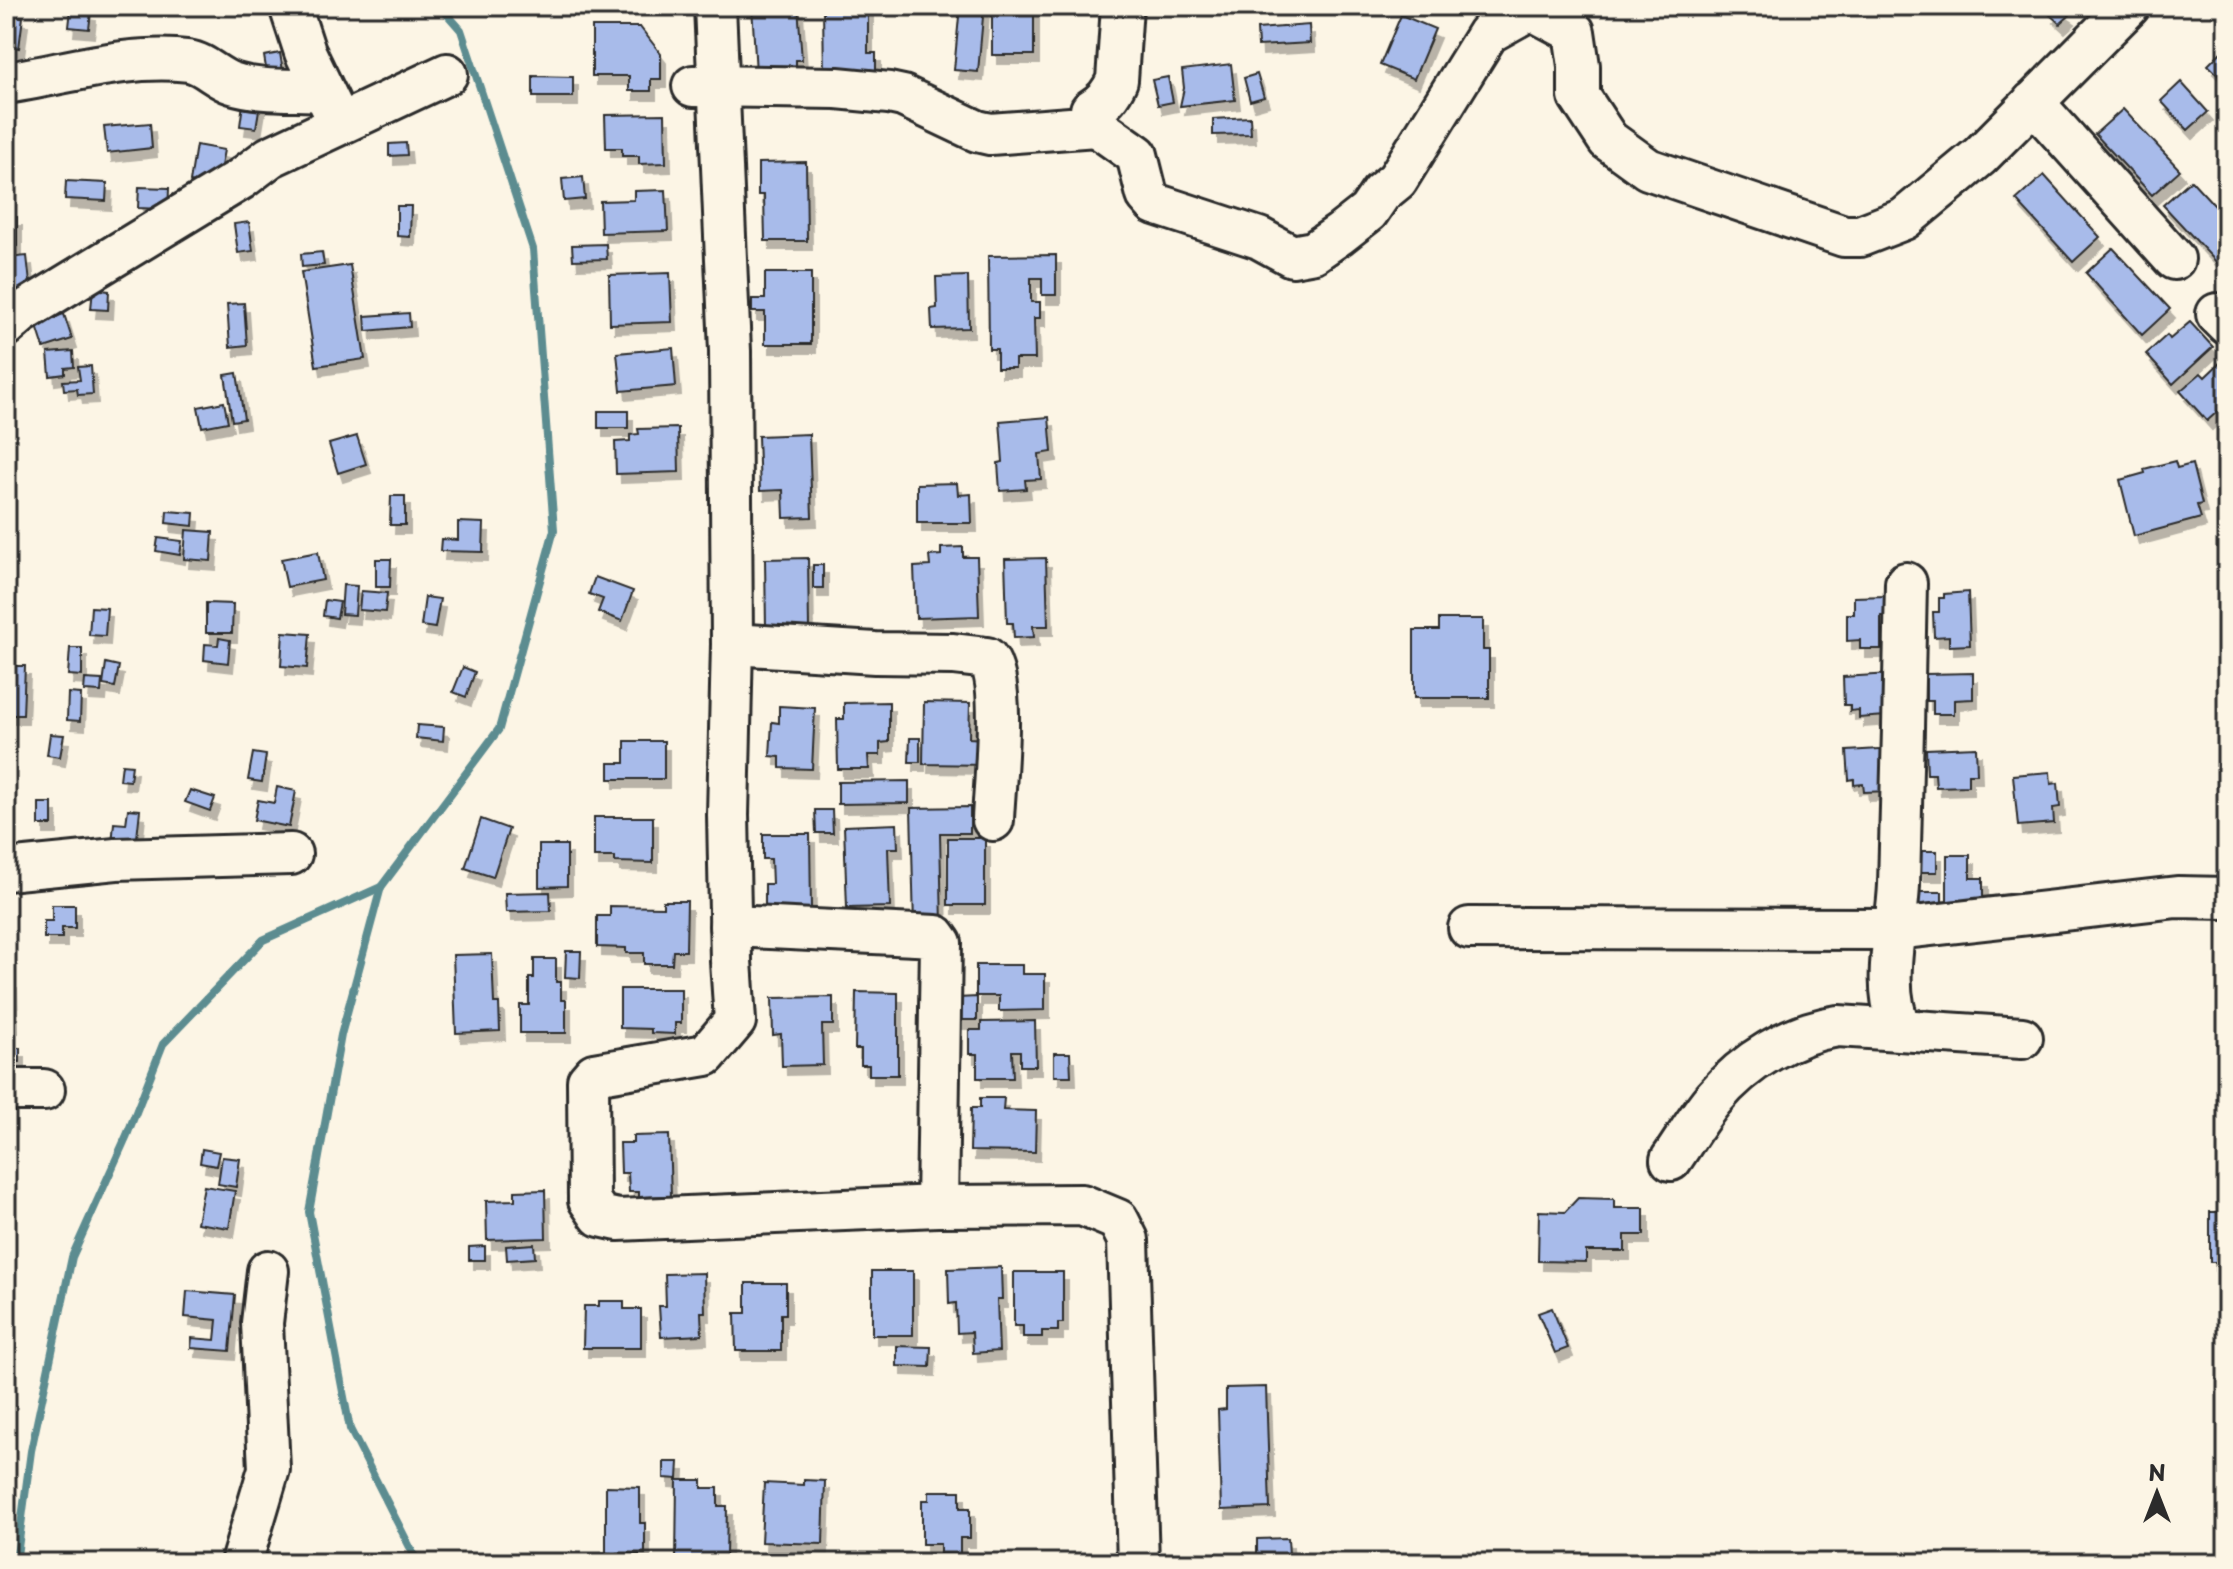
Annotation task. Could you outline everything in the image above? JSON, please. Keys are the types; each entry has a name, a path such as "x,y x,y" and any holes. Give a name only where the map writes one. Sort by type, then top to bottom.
{"street":[{"path":"290,6 305,52 342,126"},
{"path":"715,6 706,86 730,367 732,644 728,815 735,1021 706,1055 594,1074 588,1081 589,1200 600,1216 618,1220 937,1206 1082,1205 1118,1220 1128,1240 1138,1563"},
{"path":"1122,6 1117,80 1107,97 1091,110 1096,126 1137,155 1147,195 1155,204 1259,238 1292,256 1314,252 1368,212 1381,193 1397,180 1488,33 1531,9 1574,32 1579,96 1608,140 1648,169 1844,236 1860,236 1904,219 1980,156 2129,6"},
{"path":"1368,212 1370,188 1458,74 1491,25 1502,15 1531,6"},
{"path":"6,83 98,64 179,60 195,62 227,81 249,87 323,91"},
{"path":"6,326 21,313 241,179 270,157 342,126 447,74"},
{"path":"706,86 837,88 889,93 903,96 977,131 990,134 1096,126"},
{"path":"2033,102 2174,259"},
{"path":"1901,1030 1892,1005 1891,984 1896,929 1906,583"},
{"path":"732,644 987,658 991,661 995,684 998,733 993,820"},
{"path":"6,870 116,859 291,854"},
{"path":"1469,928 1896,929 2177,897 2227,898"},
{"path":"730,926 936,936 941,943 937,1206"},
{"path":"1671,1160 1714,1098 1734,1078 1786,1041 1814,1030 1838,1026 2022,1038"},
{"path":"241,1563 269,1469 262,1323 268,1271"}],"building":[{"path":"752,6 798,6 802,60 796,60 796,70 756,73"},
{"path":"823,6 868,6 868,53 876,53 876,77 824,77"},
{"path":"960,6 984,6 978,72 954,70"},
{"path":"992,6 1034,6 1034,55 992,55"},
{"path":"2057,6 2070,15 2060,24 2049,14"},
{"path":"71,9 91,12 89,29 69,27"},
{"path":"6,15 23,17 19,48 6,46"},
{"path":"1401,15 1435,29 1414,79 1380,65"},
{"path":"1309,25 1310,43 1258,46 1257,29"},
{"path":"592,27 640,27 661,54 661,79 651,79 651,91 629,91 629,76 592,76"},
{"path":"2227,46 2227,83 2208,65"},
{"path":"280,53 284,77 268,80 264,56"},
{"path":"1231,64 1235,100 1180,106 1184,88 1182,70"},
{"path":"1257,74 1264,97 1250,101 1244,78"},
{"path":"533,76 573,77 573,97 533,97"},
{"path":"1168,77 1173,102 1158,105 1152,80"},
{"path":"2181,82 2208,112 2188,130 2161,101"},
{"path":"244,96 261,98 256,128 240,126"},
{"path":"2123,109 2180,170 2152,195 2095,134"},
{"path":"665,114 666,163 639,164 639,156 622,156 622,148 606,148 605,115"},
{"path":"1250,117 1251,134 1213,135 1213,119"},
{"path":"150,123 152,148 107,153 104,127"},
{"path":"406,143 407,155 389,156 389,144"},
{"path":"196,145 224,150 217,187 190,182"},
{"path":"806,162 807,241 765,241 764,195 758,195 758,163"},
{"path":"2044,175 2100,237 2073,262 2016,200"},
{"path":"583,177 585,199 564,201 562,179"},
{"path":"2191,180 2227,219 2227,260 2220,266 2163,205"},
{"path":"66,181 107,183 106,201 65,199"},
{"path":"139,187 169,188 168,215 161,209 138,208"},
{"path":"666,190 668,231 601,233 600,201 634,200 634,191"},
{"path":"397,206 411,206 410,237 397,236"},
{"path":"6,217 17,217 17,246 6,246"},
{"path":"249,222 253,251 238,253 234,224"},
{"path":"606,244 607,259 573,260 572,245"},
{"path":"2113,248 2170,309 2142,335 2086,273"},
{"path":"322,252 324,265 302,267 301,254"},
{"path":"1056,255 1056,295 1042,295 1042,278 1031,278 1031,302 1040,302 1040,318 1034,318 1035,359 1015,359 1015,368 997,368 997,349 989,349 988,256"},
{"path":"27,256 31,292 6,295 6,258"},
{"path":"350,265 365,359 316,366 301,272"},
{"path":"670,273 672,322 610,324 609,275"},
{"path":"765,273 811,273 811,344 765,344 765,312 752,312 752,299 765,299"},
{"path":"968,276 969,328 932,329 931,309 937,308 936,277"},
{"path":"93,289 109,291 108,310 91,309"},
{"path":"244,303 247,345 230,347 227,304"},
{"path":"409,313 410,327 366,331 365,316"},
{"path":"64,314 72,339 44,348 36,323"},
{"path":"2190,322 2213,347 2173,384 2146,354 2167,335 2170,339"},
{"path":"673,348 676,386 621,391 617,353"},
{"path":"73,351 74,367 65,368 65,374 50,376 48,353"},
{"path":"2224,359 2227,362 2227,403 2207,421 2180,391 2201,373 2205,377"},
{"path":"91,366 93,394 78,395 77,389 64,390 63,381 80,380 78,367"},
{"path":"237,373 244,419 232,421 225,375"},
{"path":"224,402 228,422 202,427 198,407"},
{"path":"598,411 628,411 628,428 598,428"},
{"path":"1049,417 1052,452 1039,454 1041,479 1025,480 1026,489 1000,491 998,463 1003,462 1000,421"},
{"path":"678,428 679,472 616,474 615,442 630,441 630,435 639,434 638,429"},
{"path":"809,434 812,517 784,518 783,490 760,491 758,436"},
{"path":"357,436 366,464 338,473 329,444"},
{"path":"2175,461 2177,468 2192,464 2202,504 2197,505 2201,518 2134,536 2120,480 2145,473 2144,469"},
{"path":"957,483 958,495 971,494 972,523 917,523 917,484"},
{"path":"391,496 405,496 405,525 390,525"},
{"path":"167,511 194,513 193,526 166,523"},
{"path":"458,522 484,523 483,552 440,551 441,539 458,540"},
{"path":"186,530 213,532 211,561 184,559"},
{"path":"158,538 182,541 180,555 156,551"},
{"path":"963,547 963,557 977,557 979,616 916,618 914,567 930,566 929,556 941,555 941,548"},
{"path":"318,552 323,580 287,587 281,559"},
{"path":"808,558 809,629 766,629 765,559"},
{"path":"1046,558 1048,626 1033,626 1034,637 1014,638 1013,623 1007,623 1005,559"},
{"path":"376,559 391,559 390,587 376,587"},
{"path":"813,565 823,565 823,588 813,588"},
{"path":"595,577 633,591 622,621 598,612 603,599 589,594"},
{"path":"343,585 357,586 355,615 341,614"},
{"path":"361,591 387,593 385,612 359,610"},
{"path":"1968,592 1970,645 1949,646 1949,636 1934,637 1933,612 1939,612 1939,598 1944,598 1944,594"},
{"path":"1886,596 1886,616 1881,616 1881,649 1860,649 1860,640 1847,641 1847,614 1854,614 1854,597"},
{"path":"425,597 440,599 435,628 421,626"},
{"path":"325,600 340,602 337,618 323,616"},
{"path":"206,603 233,604 232,633 206,633"},
{"path":"91,607 107,608 105,636 89,635"},
{"path":"1439,619 1483,619 1483,650 1489,650 1489,698 1414,698 1414,630 1439,630"},
{"path":"283,632 310,634 307,668 281,666"},
{"path":"219,638 230,640 228,663 204,660 205,644 218,645"},
{"path":"70,648 82,648 82,676 68,675"},
{"path":"106,663 119,666 115,687 103,685"},
{"path":"6,666 25,666 23,715 6,715"},
{"path":"463,667 475,672 466,697 453,692"},
{"path":"1973,673 1973,699 1954,700 1954,714 1933,714 1933,701 1926,701 1926,674"},
{"path":"1891,674 1886,716 1859,718 1859,710 1850,711 1850,705 1844,705 1843,677"},
{"path":"85,679 102,680 101,692 84,691"},
{"path":"68,693 81,694 80,721 67,720"},
{"path":"889,702 889,742 880,743 880,755 868,755 869,769 838,769 837,719 844,719 844,703"},
{"path":"924,702 970,703 969,738 986,739 986,765 923,764"},
{"path":"779,706 815,708 812,769 780,768 780,757 770,756 772,722 779,723"},
{"path":"417,725 444,727 443,741 416,738"},
{"path":"50,734 64,735 60,757 47,755"},
{"path":"910,738 920,738 920,762 909,762"},
{"path":"625,741 664,741 664,779 609,779 609,763 625,763"},
{"path":"1976,747 1977,774 1968,774 1968,786 1936,787 1935,774 1927,774 1926,749"},
{"path":"1896,748 1890,791 1864,792 1863,784 1854,785 1854,779 1849,780 1847,751"},
{"path":"253,753 266,755 262,782 248,780"},
{"path":"122,764 132,765 130,781 120,780"},
{"path":"2050,772 2051,784 2058,783 2060,807 2053,808 2054,823 2018,826 2013,775"},
{"path":"909,781 909,803 838,804 838,782"},
{"path":"277,787 296,791 289,827 254,820 258,800 274,803"},
{"path":"190,790 215,798 210,811 185,802"},
{"path":"39,803 52,803 52,825 39,825"},
{"path":"970,807 970,833 940,833 942,926 914,926 911,808"},
{"path":"128,809 140,810 136,847 112,844 114,823 126,824"},
{"path":"815,810 832,810 833,833 816,833"},
{"path":"594,817 653,817 653,863 615,862 615,857 594,857"},
{"path":"481,819 509,829 493,877 465,868"},
{"path":"897,824 898,848 888,848 890,907 847,908 844,826"},
{"path":"763,834 810,834 811,909 803,909 803,916 771,916 771,906 765,906 765,884 772,884 771,859 763,859"},
{"path":"948,838 985,838 985,905 948,905"},
{"path":"539,845 567,845 567,886 539,887"},
{"path":"1919,851 1937,851 1937,872 1919,872"},
{"path":"1947,855 1970,855 1970,878 1983,878 1983,907 1947,907"},
{"path":"550,892 551,911 506,912 505,893"},
{"path":"1918,892 1942,892 1942,904 1918,905"},
{"path":"663,901 687,901 686,951 673,951 672,964 644,964 644,953 626,953 626,948 597,947 597,916 610,916 610,906 663,907"},
{"path":"52,905 75,905 75,928 62,928 62,938 44,938 44,921 52,921"},
{"path":"566,951 581,951 580,978 565,977"},
{"path":"492,954 494,1003 499,1003 500,1031 456,1033 453,955"},
{"path":"534,959 556,959 556,982 561,982 561,1000 566,1000 566,1033 520,1033 520,1005 529,1005 529,978 534,978"},
{"path":"976,965 1022,965 1022,974 1045,974 1045,1010 999,1011 999,996 976,996"},
{"path":"6,980 12,980 13,1024 6,1024"},
{"path":"620,989 681,989 681,1023 675,1023 675,1034 620,1028"},
{"path":"856,992 898,993 898,1075 869,1075 869,1065 861,1065 861,1049 855,1049"},
{"path":"833,997 833,1025 822,1025 823,1065 782,1066 781,1034 773,1035 772,998"},
{"path":"977,997 977,1020 957,1020 957,998"},
{"path":"1035,1021 1036,1066 1020,1066 1020,1051 1012,1051 1013,1078 977,1078 977,1054 969,1054 969,1030 981,1030 981,1022"},
{"path":"7,1048 20,1048 20,1062 7,1062"},
{"path":"1054,1053 1070,1053 1071,1076 1054,1076"},
{"path":"980,1098 1004,1098 1003,1110 1036,1111 1035,1152 970,1151 971,1108 980,1108"},
{"path":"669,1135 671,1196 639,1197 639,1192 629,1192 628,1173 621,1173 620,1143 633,1143 633,1136"},
{"path":"202,1149 219,1152 216,1166 200,1163"},
{"path":"222,1157 240,1159 236,1187 218,1184"},
{"path":"204,1186 235,1191 229,1228 197,1223"},
{"path":"545,1190 546,1238 487,1240 486,1201 515,1200 515,1191"},
{"path":"1578,1198 1614,1199 1614,1208 1644,1208 1644,1235 1625,1235 1625,1251 1586,1251 1586,1262 1538,1261 1539,1211 1565,1212"},
{"path":"2210,1212 2227,1212 2227,1262 2210,1262"},
{"path":"534,1244 535,1258 507,1260 506,1246"},
{"path":"485,1246 485,1260 469,1260 469,1247"},
{"path":"1001,1267 1002,1299 997,1299 999,1351 973,1353 972,1332 957,1333 956,1303 949,1304 948,1269"},
{"path":"872,1271 913,1271 913,1335 872,1335"},
{"path":"1014,1272 1063,1272 1063,1323 1058,1323 1058,1331 1042,1331 1042,1337 1023,1337 1023,1326 1014,1326"},
{"path":"704,1273 702,1335 661,1337 659,1306 666,1306 665,1274"},
{"path":"746,1283 786,1283 786,1314 781,1314 781,1351 736,1351 735,1313 746,1313"},
{"path":"187,1291 235,1295 230,1351 191,1348 192,1338 215,1340 217,1320 185,1317"},
{"path":"599,1301 624,1301 624,1309 641,1309 641,1348 583,1348 584,1306 599,1306"},
{"path":"1552,1308 1568,1348 1555,1353 1538,1313"},
{"path":"897,1346 931,1347 930,1367 897,1366"},
{"path":"1266,1387 1270,1508 1221,1510 1218,1410 1226,1409 1226,1388"},
{"path":"664,1462 679,1462 678,1479 664,1478"},
{"path":"677,1480 702,1480 702,1488 718,1488 718,1506 727,1506 726,1556 704,1556 704,1563 676,1563"},
{"path":"804,1480 825,1481 823,1544 761,1542 764,1483 804,1485"},
{"path":"606,1486 640,1487 640,1523 645,1523 645,1554 606,1554"},
{"path":"929,1491 960,1491 960,1508 970,1508 970,1538 960,1538 960,1555 940,1554 940,1544 922,1544 922,1500 929,1500"},
{"path":"1288,1538 1289,1555 1301,1555 1301,1563 1242,1563 1242,1555 1257,1555 1257,1539"}],"waterway":[{"path":"418,1563 350,1429 309,1212 341,1035 381,887 499,729 554,530 533,249 461,30 440,6"},
{"path":"16,1563 31,1451 72,1257 127,1135 163,1044 263,940 381,887"}]}
